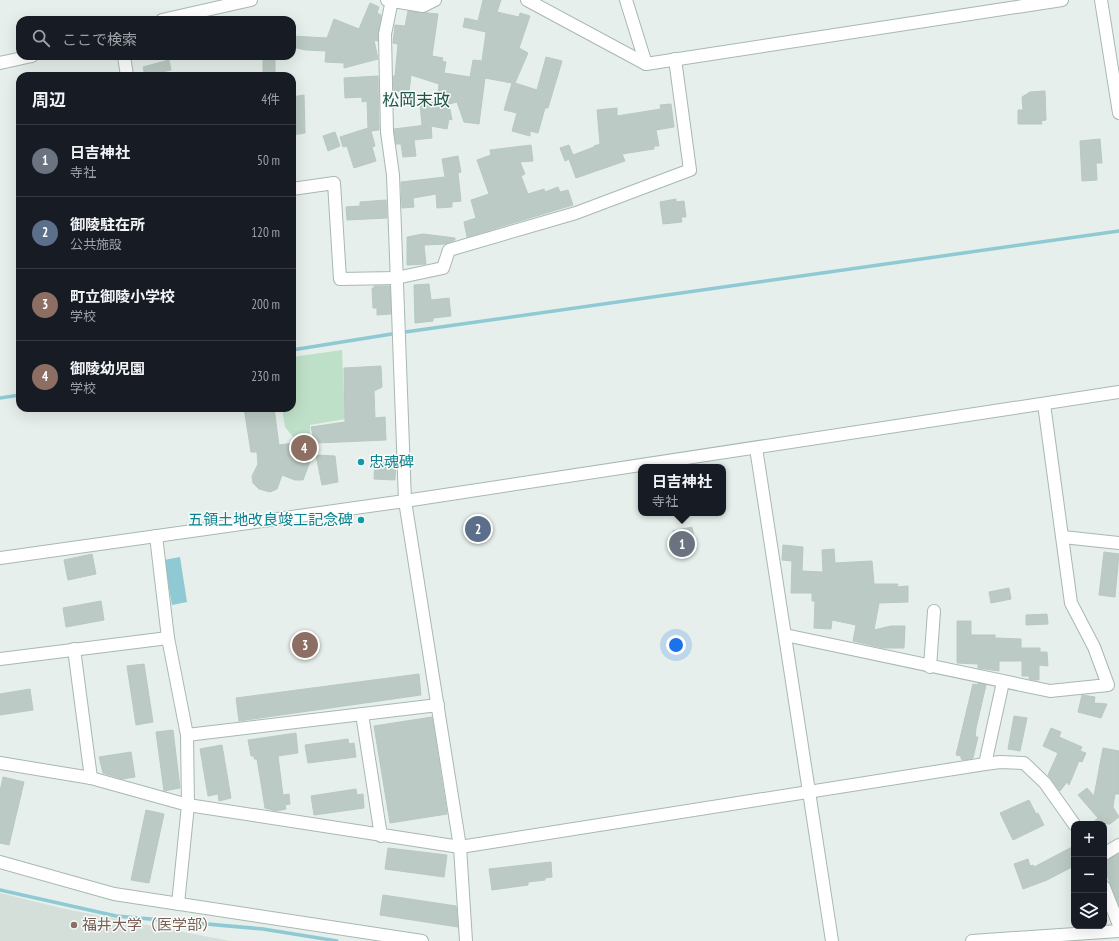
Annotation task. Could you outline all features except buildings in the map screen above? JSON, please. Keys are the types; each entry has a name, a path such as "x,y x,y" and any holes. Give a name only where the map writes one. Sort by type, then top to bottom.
{"street":[{"path":"180,16 251,0"},
{"path":"435,0 423,6 390,1 385,34 387,132 393,176 405,501 460,847 466,941"},
{"path":"527,0 646,64 1062,0"},
{"path":"626,0 646,64"},
{"path":"1101,0 1119,113"},
{"path":"296,188 334,183 340,278 396,278 443,268 449,250 576,213 690,170 675,59"},
{"path":"0,63 16,60"},
{"path":"125,60 126,72"},
{"path":"650,464 1119,392"},
{"path":"785,635 930,667 1050,691 1108,685 1094,647 1072,603 1044,404"},
{"path":"756,448 832,941"},
{"path":"0,558 405,501 638,466"},
{"path":"156,536 168,638 187,735 188,805 178,904"},
{"path":"1063,537 1119,544"},
{"path":"930,667 934,611"},
{"path":"0,659 168,638"},
{"path":"74,649 91,778"},
{"path":"985,764 1003,682"},
{"path":"187,735 438,705"},
{"path":"362,714 381,836"},
{"path":"0,763 91,778 188,805 460,847 1000,762 1024,763 1045,783 1072,821"},
{"path":"1107,852 1119,845"},
{"path":"0,862 114,894 422,941"},
{"path":"1106,893 1119,925"},
{"path":"972,941 1119,930"}],"shaded area":[{"name":"福井大学（医学部）","path":"0,893 65,909 230,941 0,941"}],"green space":[{"path":"342,350 345,419 310,425 310,437 294,438 285,427 283,412 296,412 296,356"}],"water":[{"path":"180,557 187,602 172,605 164,560"}],"waterway":[{"path":"296,349 398,333 1119,231"},
{"path":"0,398 16,396"},
{"path":"0,890 116,916 263,929 337,941"}],"place":[{"name":"御陵幼児園","path":"304,448"},
{"name":"忠魂碑","path":"361,462"},
{"name":"五領土地改良竣工記念碑","path":"361,520"},
{"name":"御陵駐在所","path":"478,529"},
{"name":"日吉神社","path":"682,544"},
{"name":"町立御陵小学校","path":"305,645"},
{"name":"福井大学（医学部）","path":"74,925"}],"district":[{"name":"松岡末政","path":"416,100"}]}
